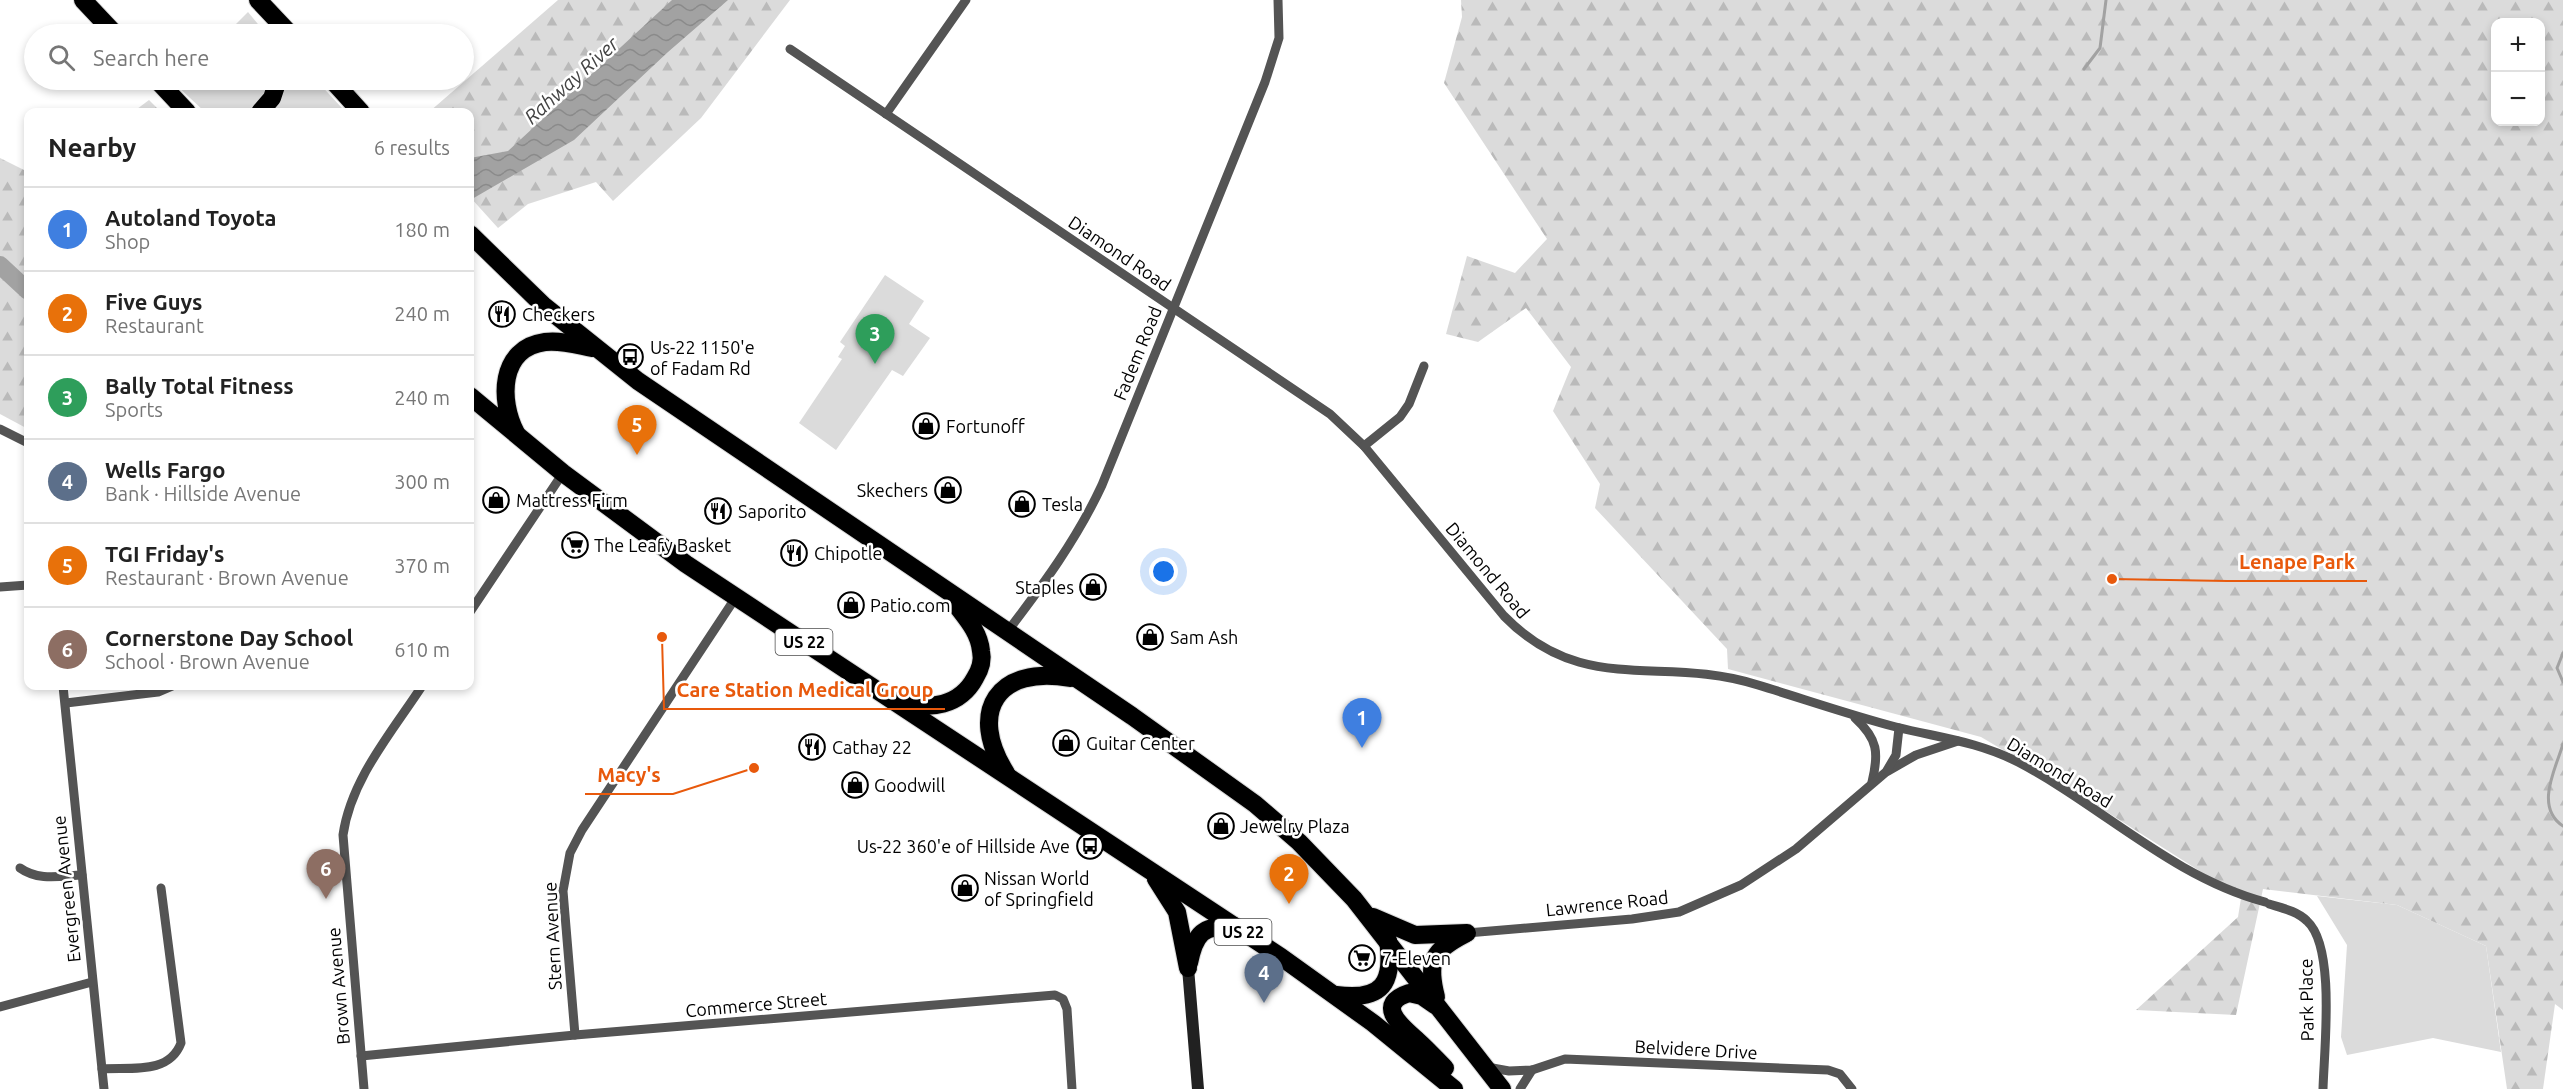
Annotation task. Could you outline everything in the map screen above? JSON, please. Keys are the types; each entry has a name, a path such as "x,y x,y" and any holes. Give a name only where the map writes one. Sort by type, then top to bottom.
{"highway":[{"path":"83,0 106,24"},
{"path":"257,0 267,24"},
{"path":"257,0 280,24"},
{"path":"166,90 183,108"},
{"path":"263,108 272,98 275,90"},
{"path":"341,90 357,108"},
{"path":"169,93 192,108"},
{"path":"474,238 517,282 594,348 659,396 1238,790 1305,849 1366,914 1388,939 1502,1089"},
{"path":"519,437 510,419 504,392 506,378 515,359 525,350 542,342 562,342 594,348"},
{"name":"US 22","path":"474,399 563,473 671,553 1335,994 1454,1089"},
{"path":"894,701 924,706 942,705 960,696 969,688 977,675 981,651 976,633 943,589"},
{"path":"1010,777 995,754 988,734 990,714 998,697 1013,683 1037,675 1078,680"},
{"path":"1150,870 1177,912 1188,968"},
{"path":"1366,914 1415,935 1467,933"},
{"path":"1188,968 1192,947 1200,933 1216,926 1234,926"},
{"path":"1440,1007 1431,973 1432,962 1445,945 1467,933"},
{"path":"1335,994 1363,997 1383,986 1391,966 1388,939"},
{"path":"1440,1007 1422,996 1409,993 1398,999 1392,1010 1398,1025 1419,1042 1466,1089"}],"street":[{"path":"886,114 966,0"},
{"name":"Fadem Road","path":"1007,632 1060,562 1090,512 1265,82 1279,38 1278,0"},
{"name":"Diamond Road","path":"790,49 1330,414 1364,447 1504,616 1519,632 1545,650 1574,662 1604,669 1728,676 1853,716 1979,744 2018,762 2189,870 2228,890 2267,903"},
{"path":"1364,447 1400,417 1409,404 1424,366"},
{"path":"0,429 24,441"},
{"path":"474,606 563,473"},
{"path":"0,587 24,585"},
{"name":"Stern Avenue","path":"575,1035 563,904 564,878 570,853 582,830 736,597"},
{"name":"Evergreen Avenue","path":"64,690 104,1089"},
{"path":"66,703 163,690"},
{"name":"Brown Avenue","path":"364,1089 342,848 345,822 359,784 419,690"},
{"path":"1853,716 1864,726 1875,743 1877,764 1872,783"},
{"name":"Lawrence Road","path":"1886,772 1896,754 1899,728"},
{"name":"Lawrence Road","path":"1467,933 1632,919 1679,912 1741,885 1768,867 1804,842 1886,772 1916,755 1959,741"},
{"path":"20,868 29,875 40,877 82,875"},
{"path":"102,1069 165,1064 178,1051 181,1043 160,888"},
{"name":"Park Place","path":"2267,903 2291,910 2308,921 2318,939 2326,965 2323,1089"},
{"path":"1188,968 1198,1089"},
{"path":"0,1007 92,982"},
{"name":"Commerce Street","path":"361,1056 575,1035 1055,995 1063,999 1066,1009 1072,1089"},
{"name":"Belvidere Drive","path":"1485,1066 1509,1071 1532,1070 1565,1059 1828,1070 1840,1074 1852,1089"},
{"path":"1520,1089 1532,1070"}],"green space":[{"path":"558,0 790,0 701,118 613,201 596,182 528,204 498,228 474,201 474,108 434,108 454,90 474,90 474,73"},
{"path":"1461,0 2563,0 2563,1010 2555,1004 2543,1089 2507,1089 2486,946 2397,905 2263,889 2236,1015 2136,1010 2238,917 2242,892 2217,882 2088,800 1981,737 1728,669 1727,649 1595,508 1600,484 1553,411 1571,367 1526,308 1478,342 1446,334 1467,256 1515,273 1547,239 1444,83 1462,17"},
{"path":"248,12 258,24 236,24"},
{"path":"181,90 269,90 254,108 201,108"},
{"path":"279,90 325,90 342,108 270,108"},
{"path":"149,100 157,108 138,108"},
{"path":"0,158 24,170 24,427 0,414"},
{"path":"885,275 924,301 909,324 930,338 903,376 892,370 836,450 799,423 842,359 838,357 845,346 840,342"},
{"path":"2317,896 2397,905 2486,946 2501,1052 2433,1038 2347,1055 2341,1037 2347,945"}],"water":[{"path":"672,0 728,0 668,52 574,140 474,198 474,157 508,151"}],"waterway":[{"path":"2084,69 2100,48 2106,0"},
{"name":"Rahway River","path":"0,265 24,287"},
{"path":"2563,653 2557,668 2563,682"},
{"path":"2563,744 2552,775 2548,798 2554,818 2563,826"}],"place":[{"name":"Checkers","path":"502,314"},
{"name":"Us-22 1150'e of Fadam Rd","path":"630,357"},
{"name":"Bally Total Fitness","path":"875,364"},
{"name":"Fortunoff","path":"926,426"},
{"name":"TGI Friday's","path":"637,455"},
{"name":"Skechers","path":"948,490"},
{"name":"Mattress Firm","path":"496,500"},
{"name":"Tesla","path":"1022,504"},
{"name":"Saporito","path":"718,511"},
{"name":"The Leafy Basket","path":"575,545"},
{"name":"Chipotle","path":"794,553"},
{"name":"Lenape Park","path":"2112,579"},
{"name":"Staples","path":"1093,587"},
{"name":"Patio.com","path":"851,605"},
{"name":"Care Station Medical Group","path":"662,637"},
{"name":"Sam Ash","path":"1150,637"},
{"name":"Guitar Center","path":"1066,743"},
{"name":"Cathay 22","path":"812,747"},
{"name":"Autoland Toyota","path":"1362,748"},
{"name":"Macy's","path":"754,768"},
{"name":"Goodwill","path":"855,785"},
{"name":"Jewelry Plaza","path":"1221,826"},
{"name":"Us-22 360'e of Hillside Ave","path":"1090,846"},
{"name":"Nissan World of Springfield","path":"965,888"},
{"name":"Cornerstone Day School","path":"326,899"},
{"name":"Five Guys","path":"1289,904"},
{"name":"7-Eleven","path":"1362,958"},
{"name":"Wells Fargo","path":"1264,1003"}]}
